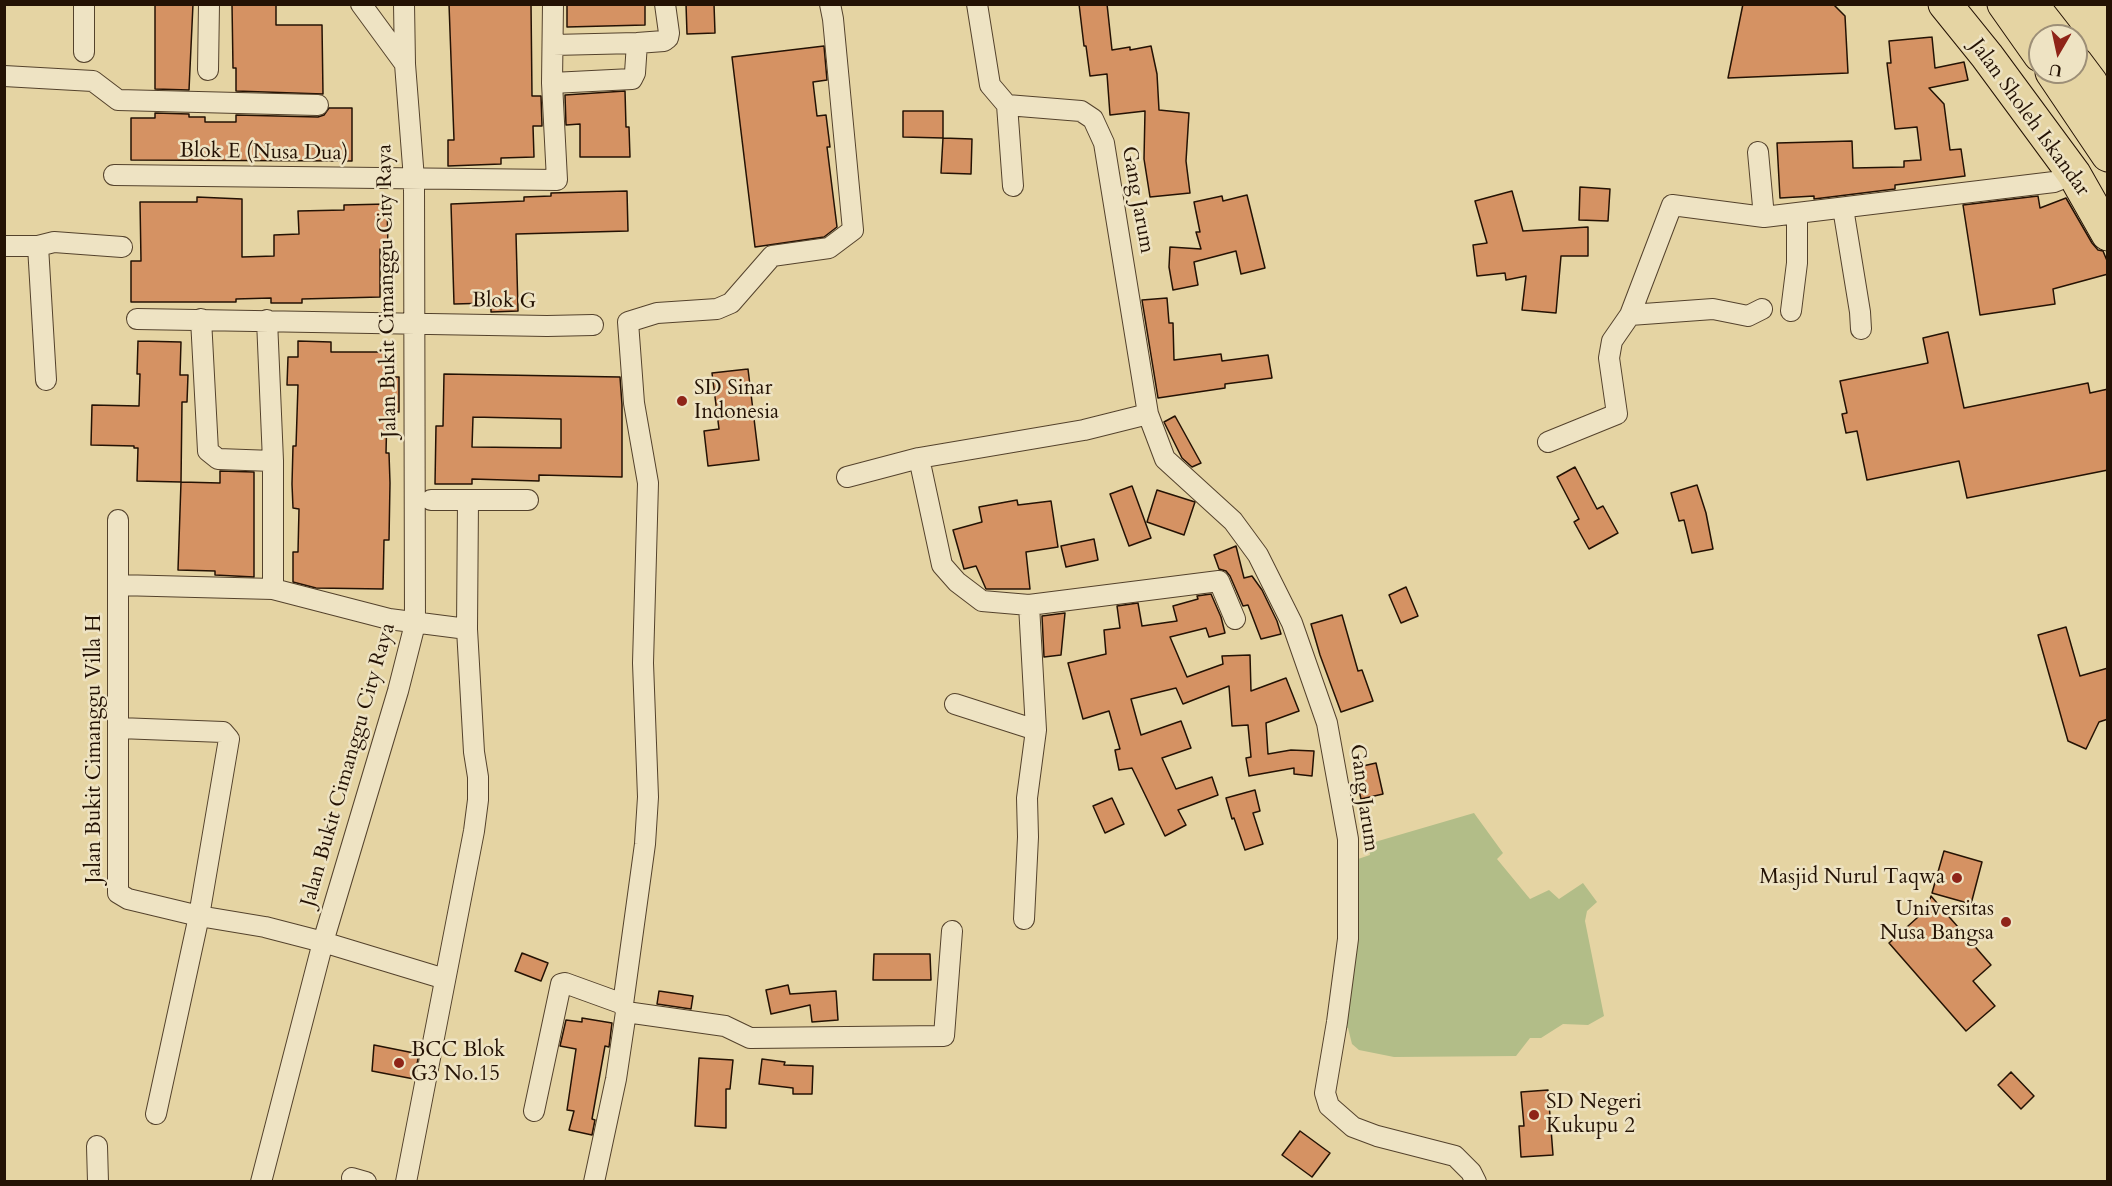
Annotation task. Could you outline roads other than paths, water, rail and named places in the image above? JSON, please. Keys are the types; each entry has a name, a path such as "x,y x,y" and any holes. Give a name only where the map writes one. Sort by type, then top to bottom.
{"highway":[{"name":"Jalan Sholeh Iskandar","path":"1945,4 1987,56 2074,174 2108,234"},
{"path":"1964,4 2000,48 2078,164 2108,214"},
{"path":"2004,4 2028,38"},
{"path":"2031,4 2047,24"},
{"path":"2088,79 2108,116"},
{"path":"2060,84 2108,155"}],"street":[{"path":"84,4 84,52"},
{"path":"208,4 208,70"},
{"path":"361,4 405,64"},
{"name":"Jalan Bukit Cimanggu City Raya","path":"261,1182 323,942 398,691 415,624 414,179 405,64 404,4"},
{"path":"553,4 552,82 632,79 635,73 637,44"},
{"path":"553,45 637,44 664,41 668,38 665,4"},
{"path":"594,1182 616,1079 644,855 648,797 643,663 648,483 633,403 628,322 657,313 717,309 730,303 772,256 829,248 853,230 835,30 830,4"},
{"path":"977,4 990,84 1007,105 1013,186"},
{"path":"4,76 93,81 118,100 318,105"},
{"name":"Blok E (Nusa Dua)","path":"114,175 557,180 552,82"},
{"name":"Gang Jarum","path":"1007,105 1081,111 1093,119 1104,143 1148,414 1165,459 1233,521 1258,555 1292,623 1327,723 1348,839 1348,939 1325,1093 1329,1106 1353,1127 1377,1136 1455,1156 1471,1172 1476,1182"},
{"path":"1758,152 1764,216"},
{"path":"1548,442 1617,414 1609,358 1612,341 1630,315 1671,205 1764,216 2054,182 2074,174"},
{"path":"1843,208 1861,329"},
{"path":"1791,311 1797,263 1797,213"},
{"path":"4,246 38,246 54,242 122,247"},
{"path":"38,246 46,380"},
{"path":"1630,315 1713,309 1748,316 1762,309"},
{"name":"Blok G","path":"137,319 593,326"},
{"path":"201,319 208,451 218,459 273,461"},
{"path":"267,320 273,461 273,589"},
{"path":"847,477 919,458 1084,430 1148,414"},
{"path":"919,458 942,565 957,582 982,601 1029,605 1219,581 1236,619"},
{"path":"431,500 528,500"},
{"path":"406,1182 478,800 467,629 468,500"},
{"name":"Jalan Bukit Cimanggu Villa H","path":"118,520 118,893 128,899 199,916"},
{"path":"118,585 273,589 384,618 415,624 467,629"},
{"path":"1024,919 1028,837 1027,798 1035,730 1029,605"},
{"path":"955,704 1035,730"},
{"path":"119,728 223,732 229,739 199,916 156,1114"},
{"path":"199,916 273,929 445,979"},
{"path":"534,1111 561,984 566,983 625,1008 725,1026 750,1038 944,1036 952,930"},
{"path":"97,1146 98,1182"}],"place":[{"name":"SD Sinar Indonesia","path":"682,401"},
{"name":"Masjid Nurul Taqwa","path":"1957,878"},
{"name":"Universitas Nusa Bangsa","path":"2006,922"},
{"name":"BCC Blok G3 No.15","path":"399,1063"},
{"name":"SD Negeri Kukupu 2","path":"1534,1115"}]}
